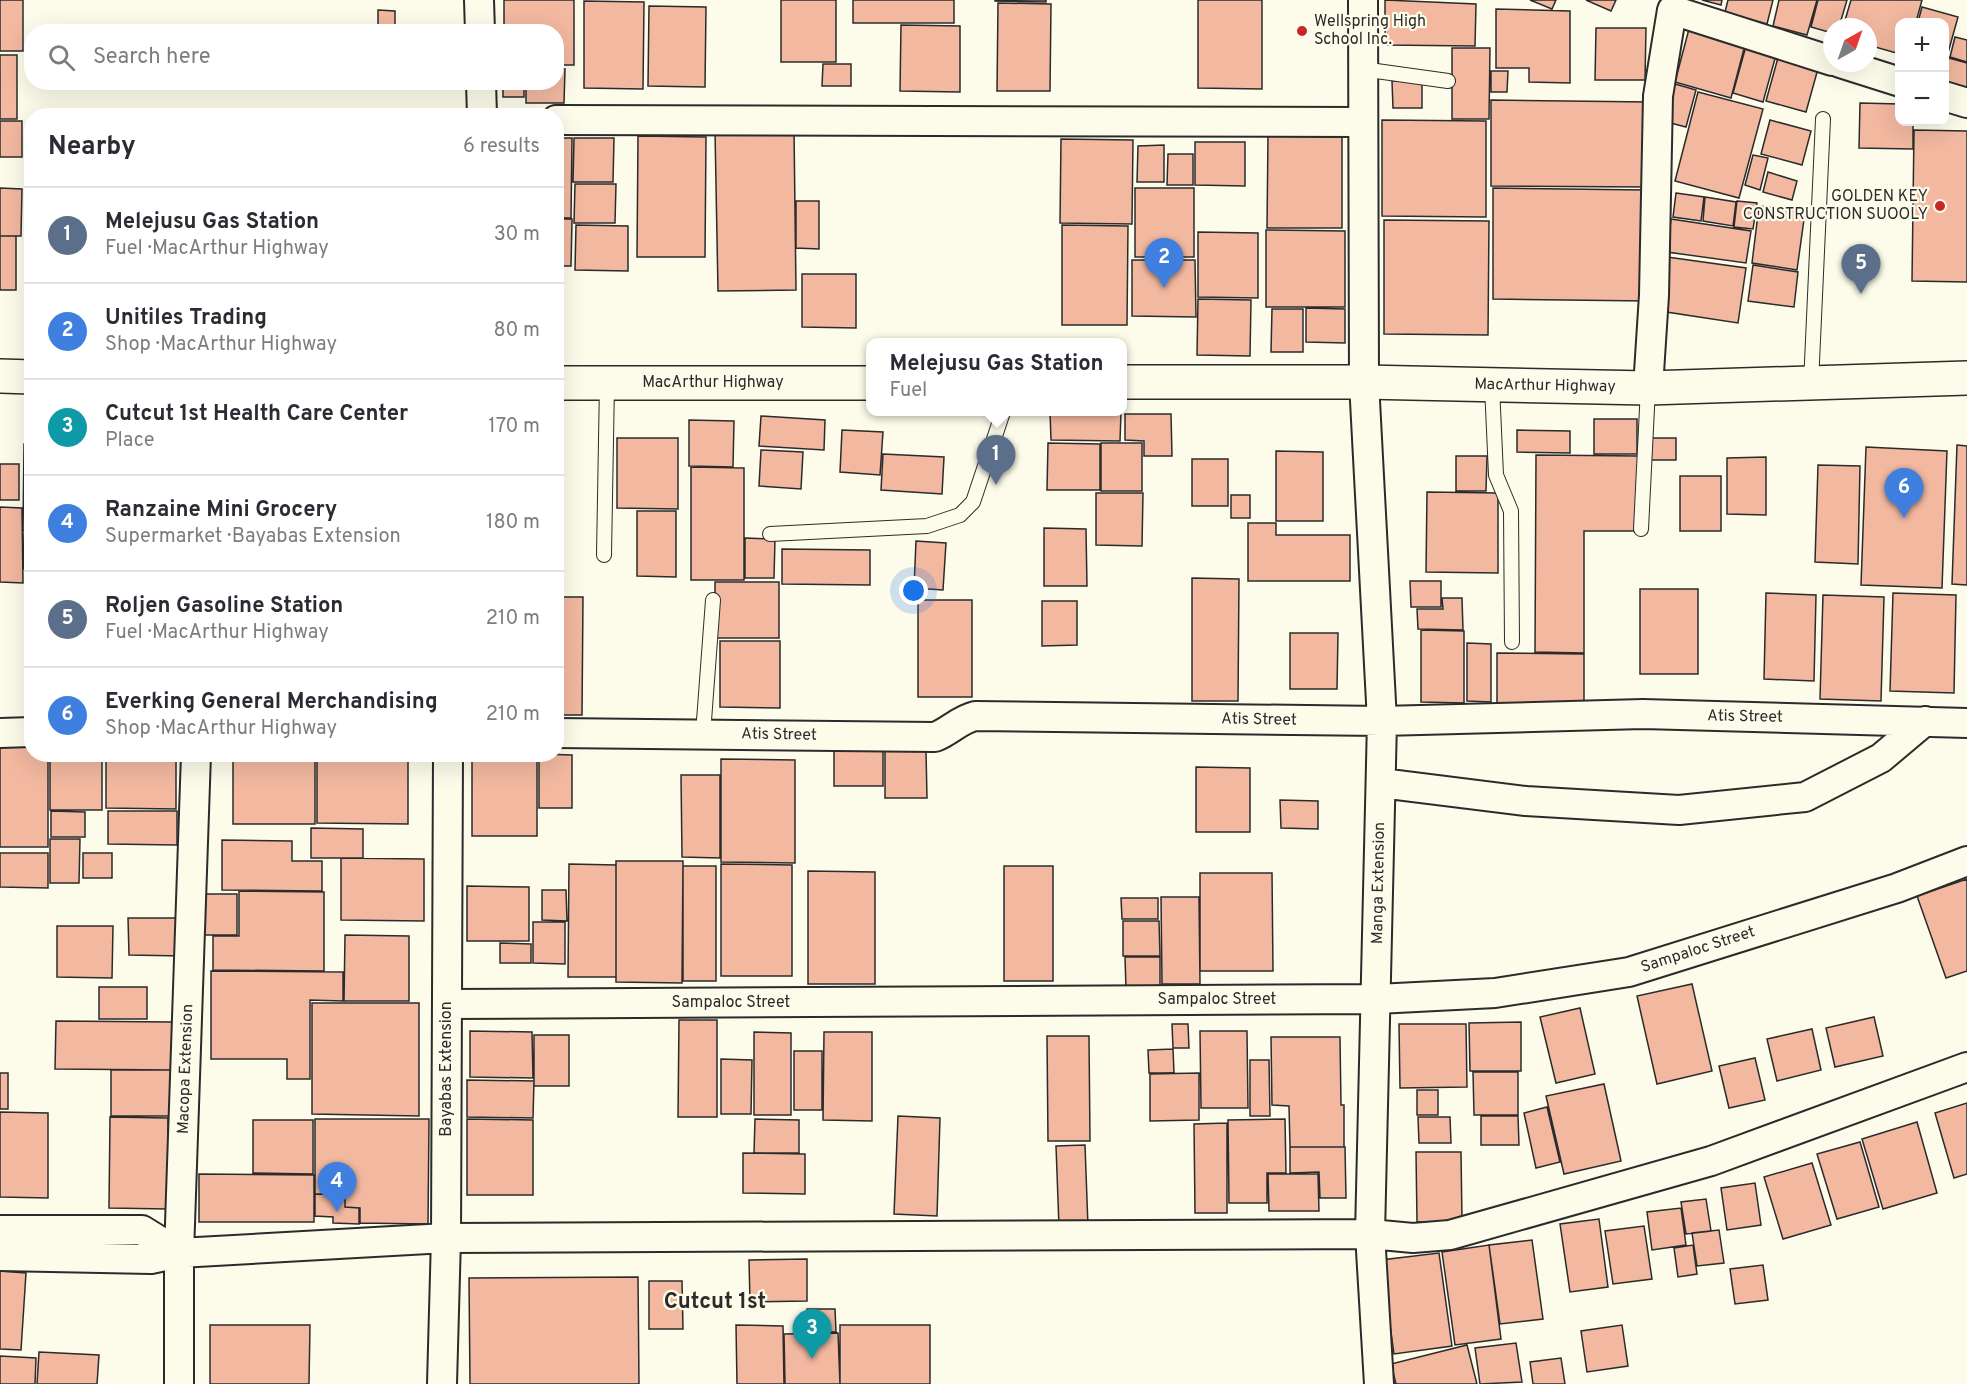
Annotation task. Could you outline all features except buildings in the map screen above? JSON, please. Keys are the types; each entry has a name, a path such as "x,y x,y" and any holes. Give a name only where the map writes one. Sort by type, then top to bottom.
{"highway":[{"path":"0,376 24,377"},
{"name":"MacArthur Highway","path":"1127,382 1364,382 1648,388 1967,378"},
{"name":"MacArthur Highway","path":"564,383 866,383"}],"street":[{"path":"479,0 480,24"},
{"name":"Manga Extension","path":"1363,0 1361,122 1364,382 1382,722 1370,1234 1379,1384"},
{"path":"1648,388 1654,295 1658,96 1665,5 1823,58"},
{"path":"1868,72 1895,81"},
{"path":"481,90 482,108"},
{"path":"1949,98 1967,103"},
{"path":"564,120 1361,122"},
{"name":"Atis Street","path":"564,733 935,736 947,732 962,720 975,716 1382,722 1643,714 1967,723"},
{"path":"1381,783 1526,801 1679,810 1805,797 1881,758 1925,721"},
{"path":"0,733 24,732"},
{"name":"Macopa Extension","path":"179,1384 180,1253 196,762"},
{"name":"Bayabas Extension","path":"442,1384 446,1238 448,762"},
{"name":"Sampaloc Street","path":"447,1004 1377,999 1495,993 1629,972 1897,888 1967,861"},
{"path":"0,1256 151,1259 180,1253 446,1238 1370,1234 1413,1238 1450,1236 1711,1161 1967,1067"},
{"path":"0,1230 142,1230 180,1253"}],"lane":[{"path":"1362,69 1448,81"},
{"path":"1811,384 1822,120"},
{"path":"604,555 607,383"},
{"path":"1492,386 1496,475 1511,511 1512,642"},
{"path":"1641,529 1648,388"},
{"path":"770,534 927,526 960,515 973,502 1001,416"},
{"path":"703,734 713,600"}],"place":[{"name":"Wellspring High School Inc.","path":"1302,31"},
{"name":"GOLDEN KEY CONSTRUCTION SUOOLY","path":"1940,206"},
{"name":"Unitiles Trading","path":"1164,288"},
{"name":"Roljen Gasoline Station","path":"1861,294"},
{"name":"Melejusu Gas Station","path":"996,485"},
{"name":"Everking General Merchandising","path":"1904,518"},
{"name":"Ranzaine Mini Grocery","path":"337,1212"},
{"name":"Cutcut 1st Health Care Center","path":"812,1359"}],"district":[{"name":"Cutcut 1st","path":"715,1302"}]}
